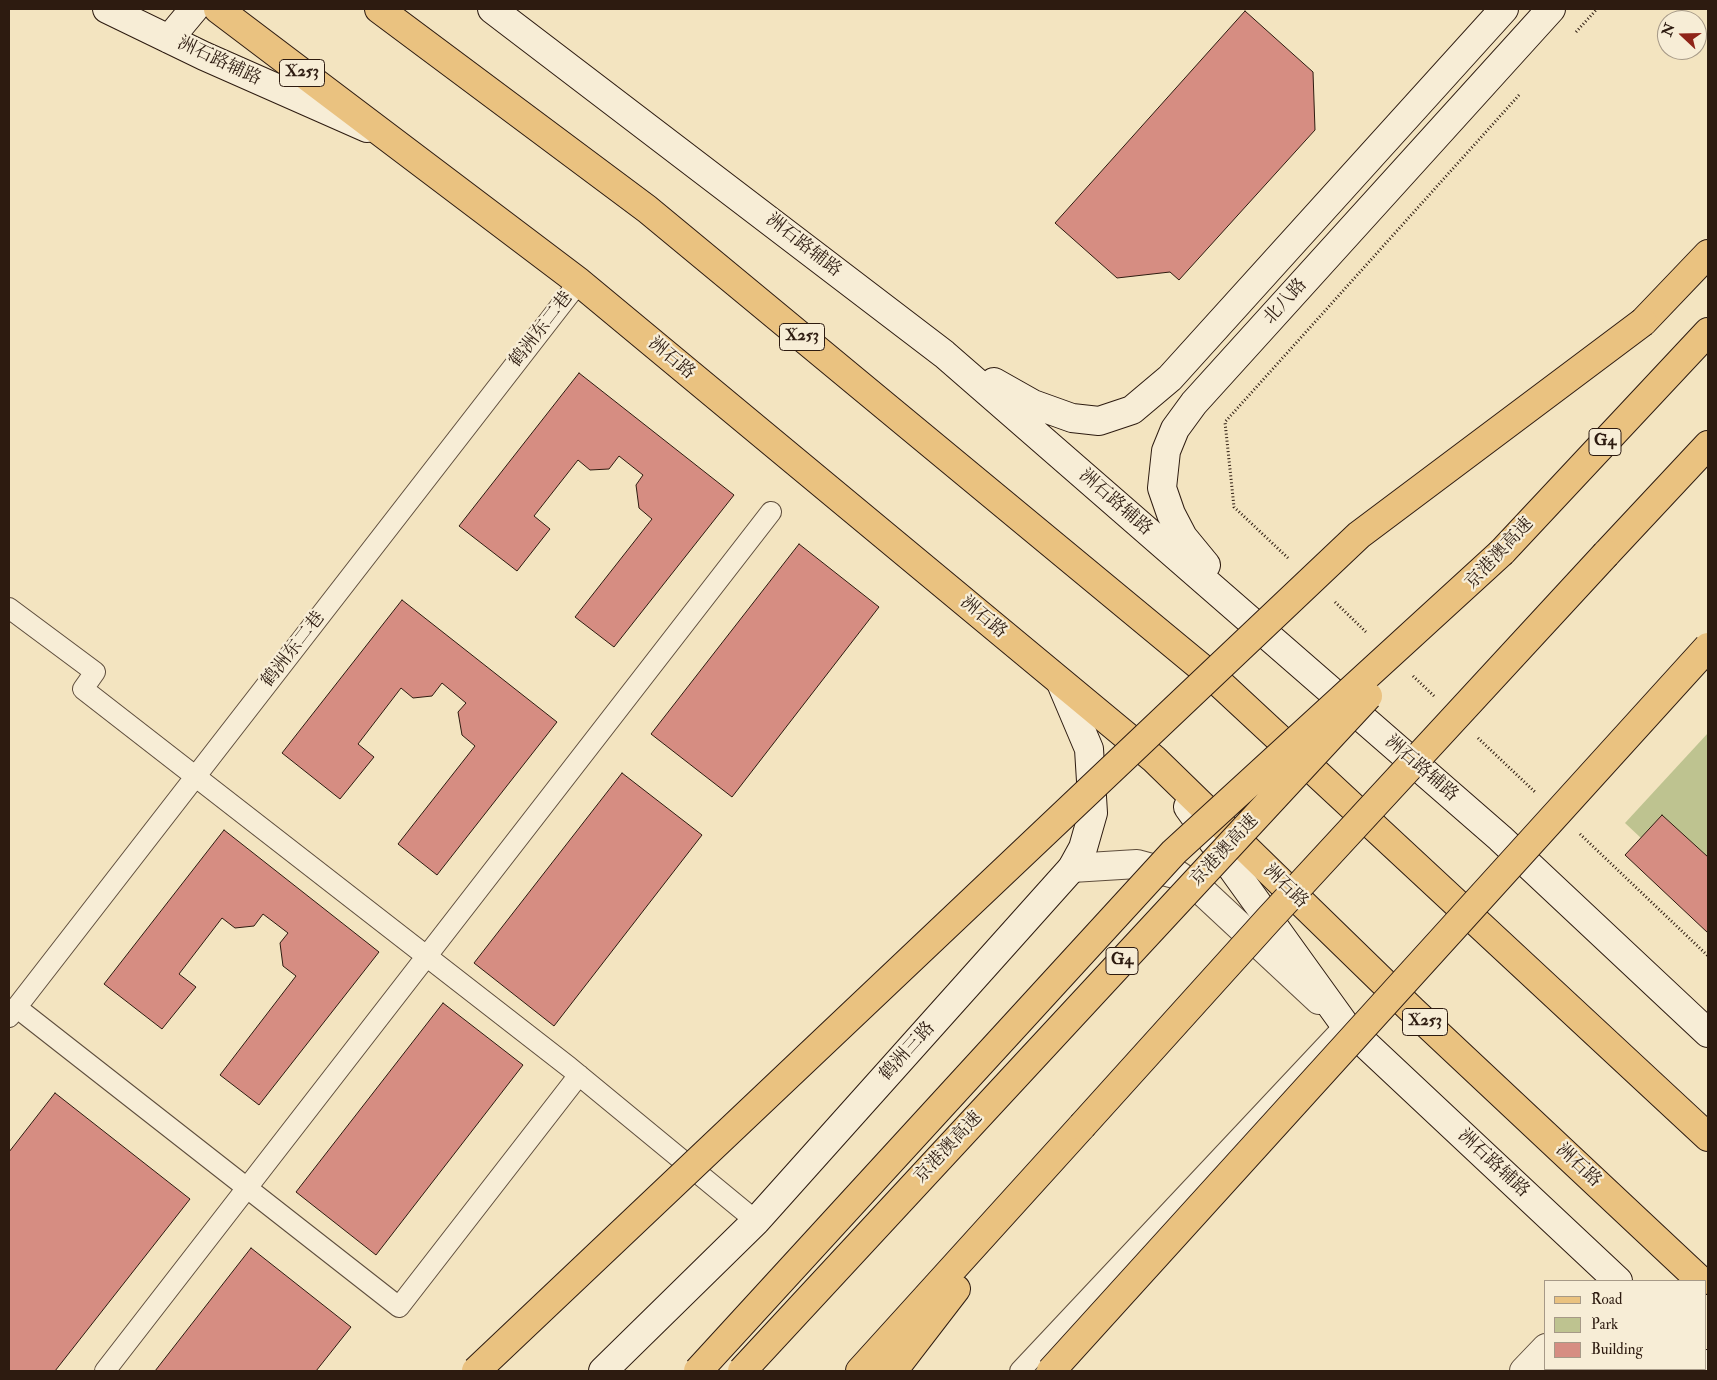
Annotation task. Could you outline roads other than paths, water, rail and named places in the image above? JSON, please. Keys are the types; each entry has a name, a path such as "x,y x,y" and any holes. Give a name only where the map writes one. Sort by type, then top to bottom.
{"main road":[{"name":"洲石路","path":"218,9 579,282 1154,760 1412,1010 1699,1280"},
{"name":"X253","path":"379,9 647,210 1214,678 1708,1138"},
{"path":"476,1371 1359,535 1644,322 1708,254"},
{"name":"京港澳高速","path":"742,1371 1708,332"},
{"path":"860,1371 1274,913 1708,445"},
{"path":"698,1371 1174,852 1502,552"},
{"path":"1051,1371 1708,647"},
{"path":"893,1371 1082,1126"}],"street":[{"name":"洲石路辅路","path":"108,9 213,60 386,136"},
{"path":"169,39 194,9"},
{"name":"洲石路辅路","path":"492,9 944,354 1500,838 1708,1033"},
{"name":"北八路","path":"944,354 1033,404 1072,418 1099,421 1132,410 1170,378 1504,9"},
{"name":"北八路","path":"1255,624 1184,537 1171,514 1162,488 1166,451 1175,429 1194,403 1551,9"},
{"name":"鹤洲三路","path":"603,1371 756,1221 1072,868 1082,848 1093,813 1090,749 1061,683"},
{"name":"洲石路辅路","path":"1154,760 1345,1025 1614,1280"},
{"path":"1072,868 1138,864 1178,875 1203,892 1345,1025"},
{"path":"1524,1371 1544,1350"}],"lane":[{"name":"鹤洲东二巷","path":"13,1012 579,282"},
{"path":"105,1371 772,512"},
{"path":"9,608 95,672 83,688 580,1075 756,1221"},
{"path":"13,1012 247,1188 399,1307 580,1075"},
{"path":"1020,1371 1345,1025"}]}
